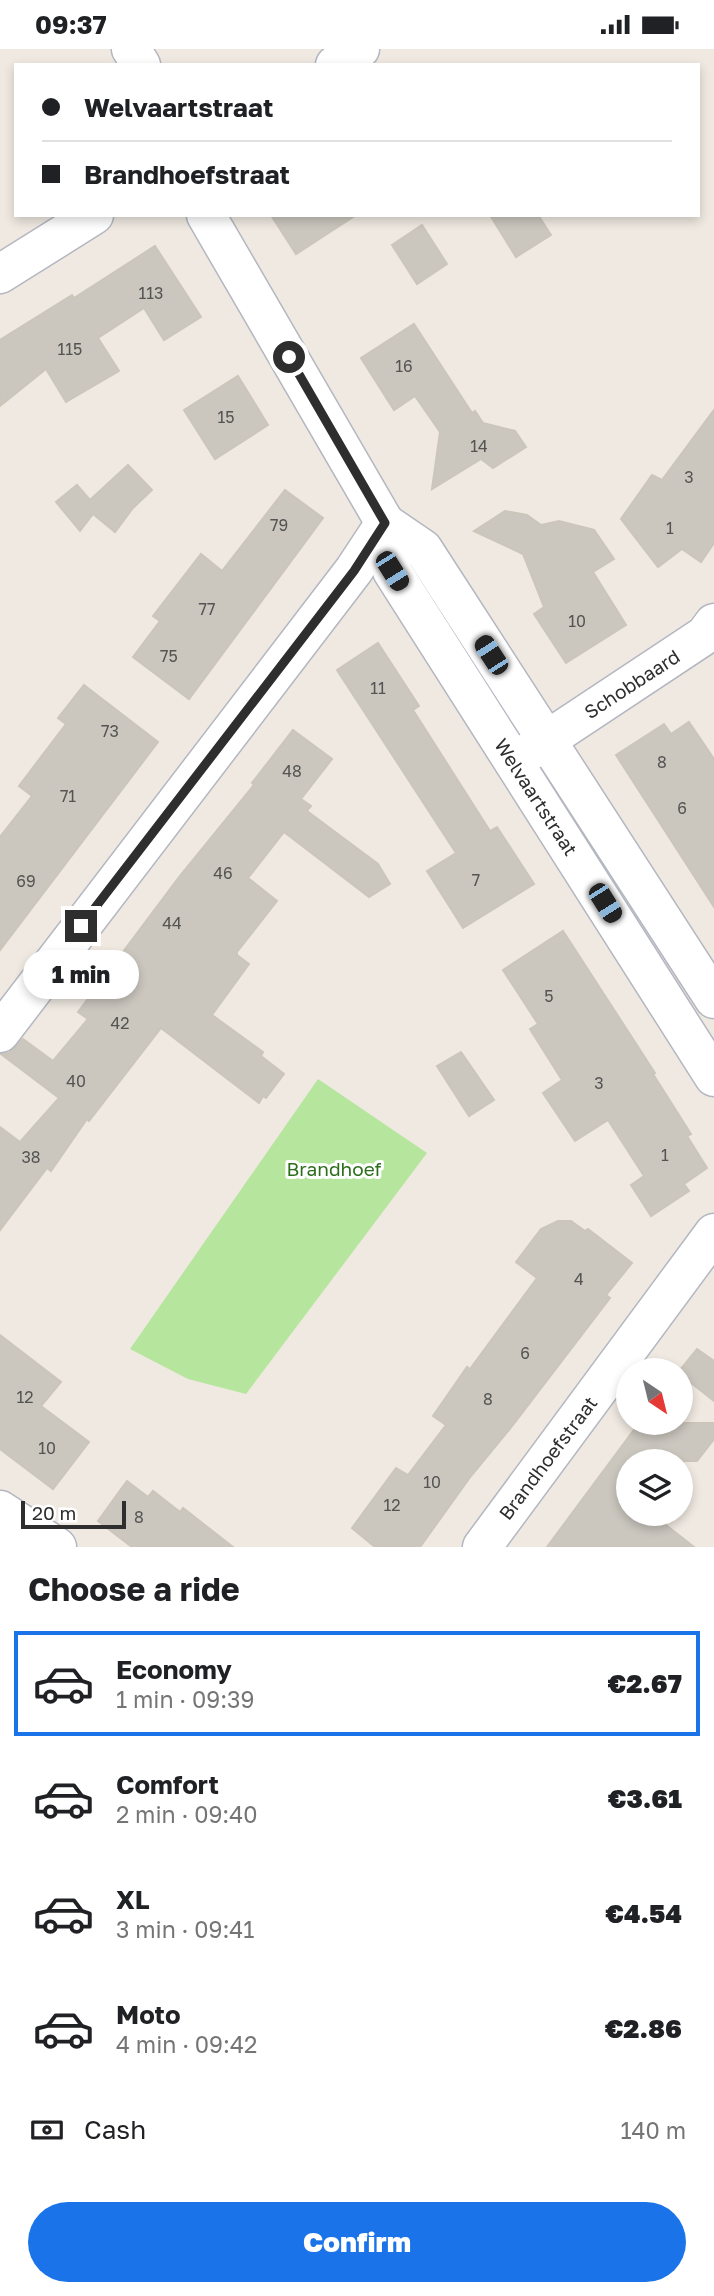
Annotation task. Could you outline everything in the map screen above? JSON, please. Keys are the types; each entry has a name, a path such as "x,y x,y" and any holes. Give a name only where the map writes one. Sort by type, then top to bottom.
{"street":[{"path":"338,63 360,49"},
{"path":"0,274 90,217"},
{"name":"Welvaartstraat","path":"207,217 385,523 392,571 512,763 711,1067"},
{"path":"0,1033 354,571 385,523"},
{"name":"Welvaartstraat","path":"385,523 423,549 714,999"},
{"name":"Schobbaard","path":"512,763 705,635 714,623"},
{"name":"Brandhoefstraat","path":"482,1547 714,1233"},
{"path":"0,1510 57,1547"},
{"path":"0,1543 5,1547"}],"green space":[{"name":"Brandhoef","path":"318,1079 427,1153 246,1394 188,1379 130,1349"}],"building":[{"path":"272,217 353,217 296,254"},
{"path":"491,217 539,217 551,235 516,257"},
{"path":"422,225 447,264 417,284 392,245"},
{"path":"155,246 201,317 164,340 144,308 98,338 119,371 66,402 46,369 0,406 0,340 72,295 74,298"},
{"path":"414,324 472,413 475,411 483,423 515,431 526,447 493,468 481,459 432,489 440,432 415,396 394,410 361,358"},
{"path":"238,376 268,425 215,459 184,410"},
{"path":"714,410 714,543 701,562 682,549 658,567 621,519 652,475 662,480"},
{"path":"128,465 152,490 133,508 115,532 93,514 80,531 56,502 77,485 90,500"},
{"path":"285,490 323,518 189,699 133,657 160,621 153,616 201,554 222,571"},
{"path":"505,511 527,515 541,525 559,521 594,530 614,559 593,572 626,625 566,663 534,614 544,607 523,554 474,531"},
{"path":"378,643 419,706 413,710 490,831 497,827 534,884 463,928 427,871 456,853 337,670"},
{"path":"84,685 158,742 0,950 0,837 32,796 19,786 66,724 58,718"},
{"path":"689,722 714,759 714,907 616,755 664,724 671,734"},
{"path":"293,730 332,759 301,799 311,806 307,811 378,864 390,884 369,897 284,832 248,878 277,901 237,952 237,955 249,964 212,1015 263,1052 261,1056 284,1074 259,1103 161,1028 89,1121 87,1119 51,1171 47,1168 0,1230 0,1127 20,1142 59,1098 1,1054 9,1053 23,1039 53,1061 88,1019 78,1012 179,877 254,785 252,783"},
{"path":"563,931 655,1073 653,1074 691,1134 687,1136 707,1168 684,1184 689,1191 651,1216 631,1185 644,1176 608,1120 575,1141 543,1093 562,1080 530,1029 538,1024 503,970"},
{"path":"461,1052 494,1100 469,1116 437,1066"},
{"path":"558,1221 571,1221 585,1231 588,1229 632,1263 606,1295 610,1298 471,1476 420,1547 375,1547 352,1528 396,1468 408,1475 446,1425 433,1416 467,1367 470,1369 537,1278 516,1262 541,1229"},
{"path":"0,1335 61,1382 41,1406 89,1442 53,1489 0,1449"},
{"path":"697,1349 714,1361 714,1401 693,1384 693,1358 690,1358"},
{"path":"693,1423 714,1423 714,1439 697,1461 693,1461 693,1449 620,1449 630,1435 693,1435"},
{"path":"616,1454 616,1526 667,1526 694,1547 547,1547"},
{"path":"127,1481 148,1497 153,1491 180,1512 183,1508 233,1547 132,1547 98,1521"}],"route":[{"path":"81,926 354,571 385,523 289,357"}]}
